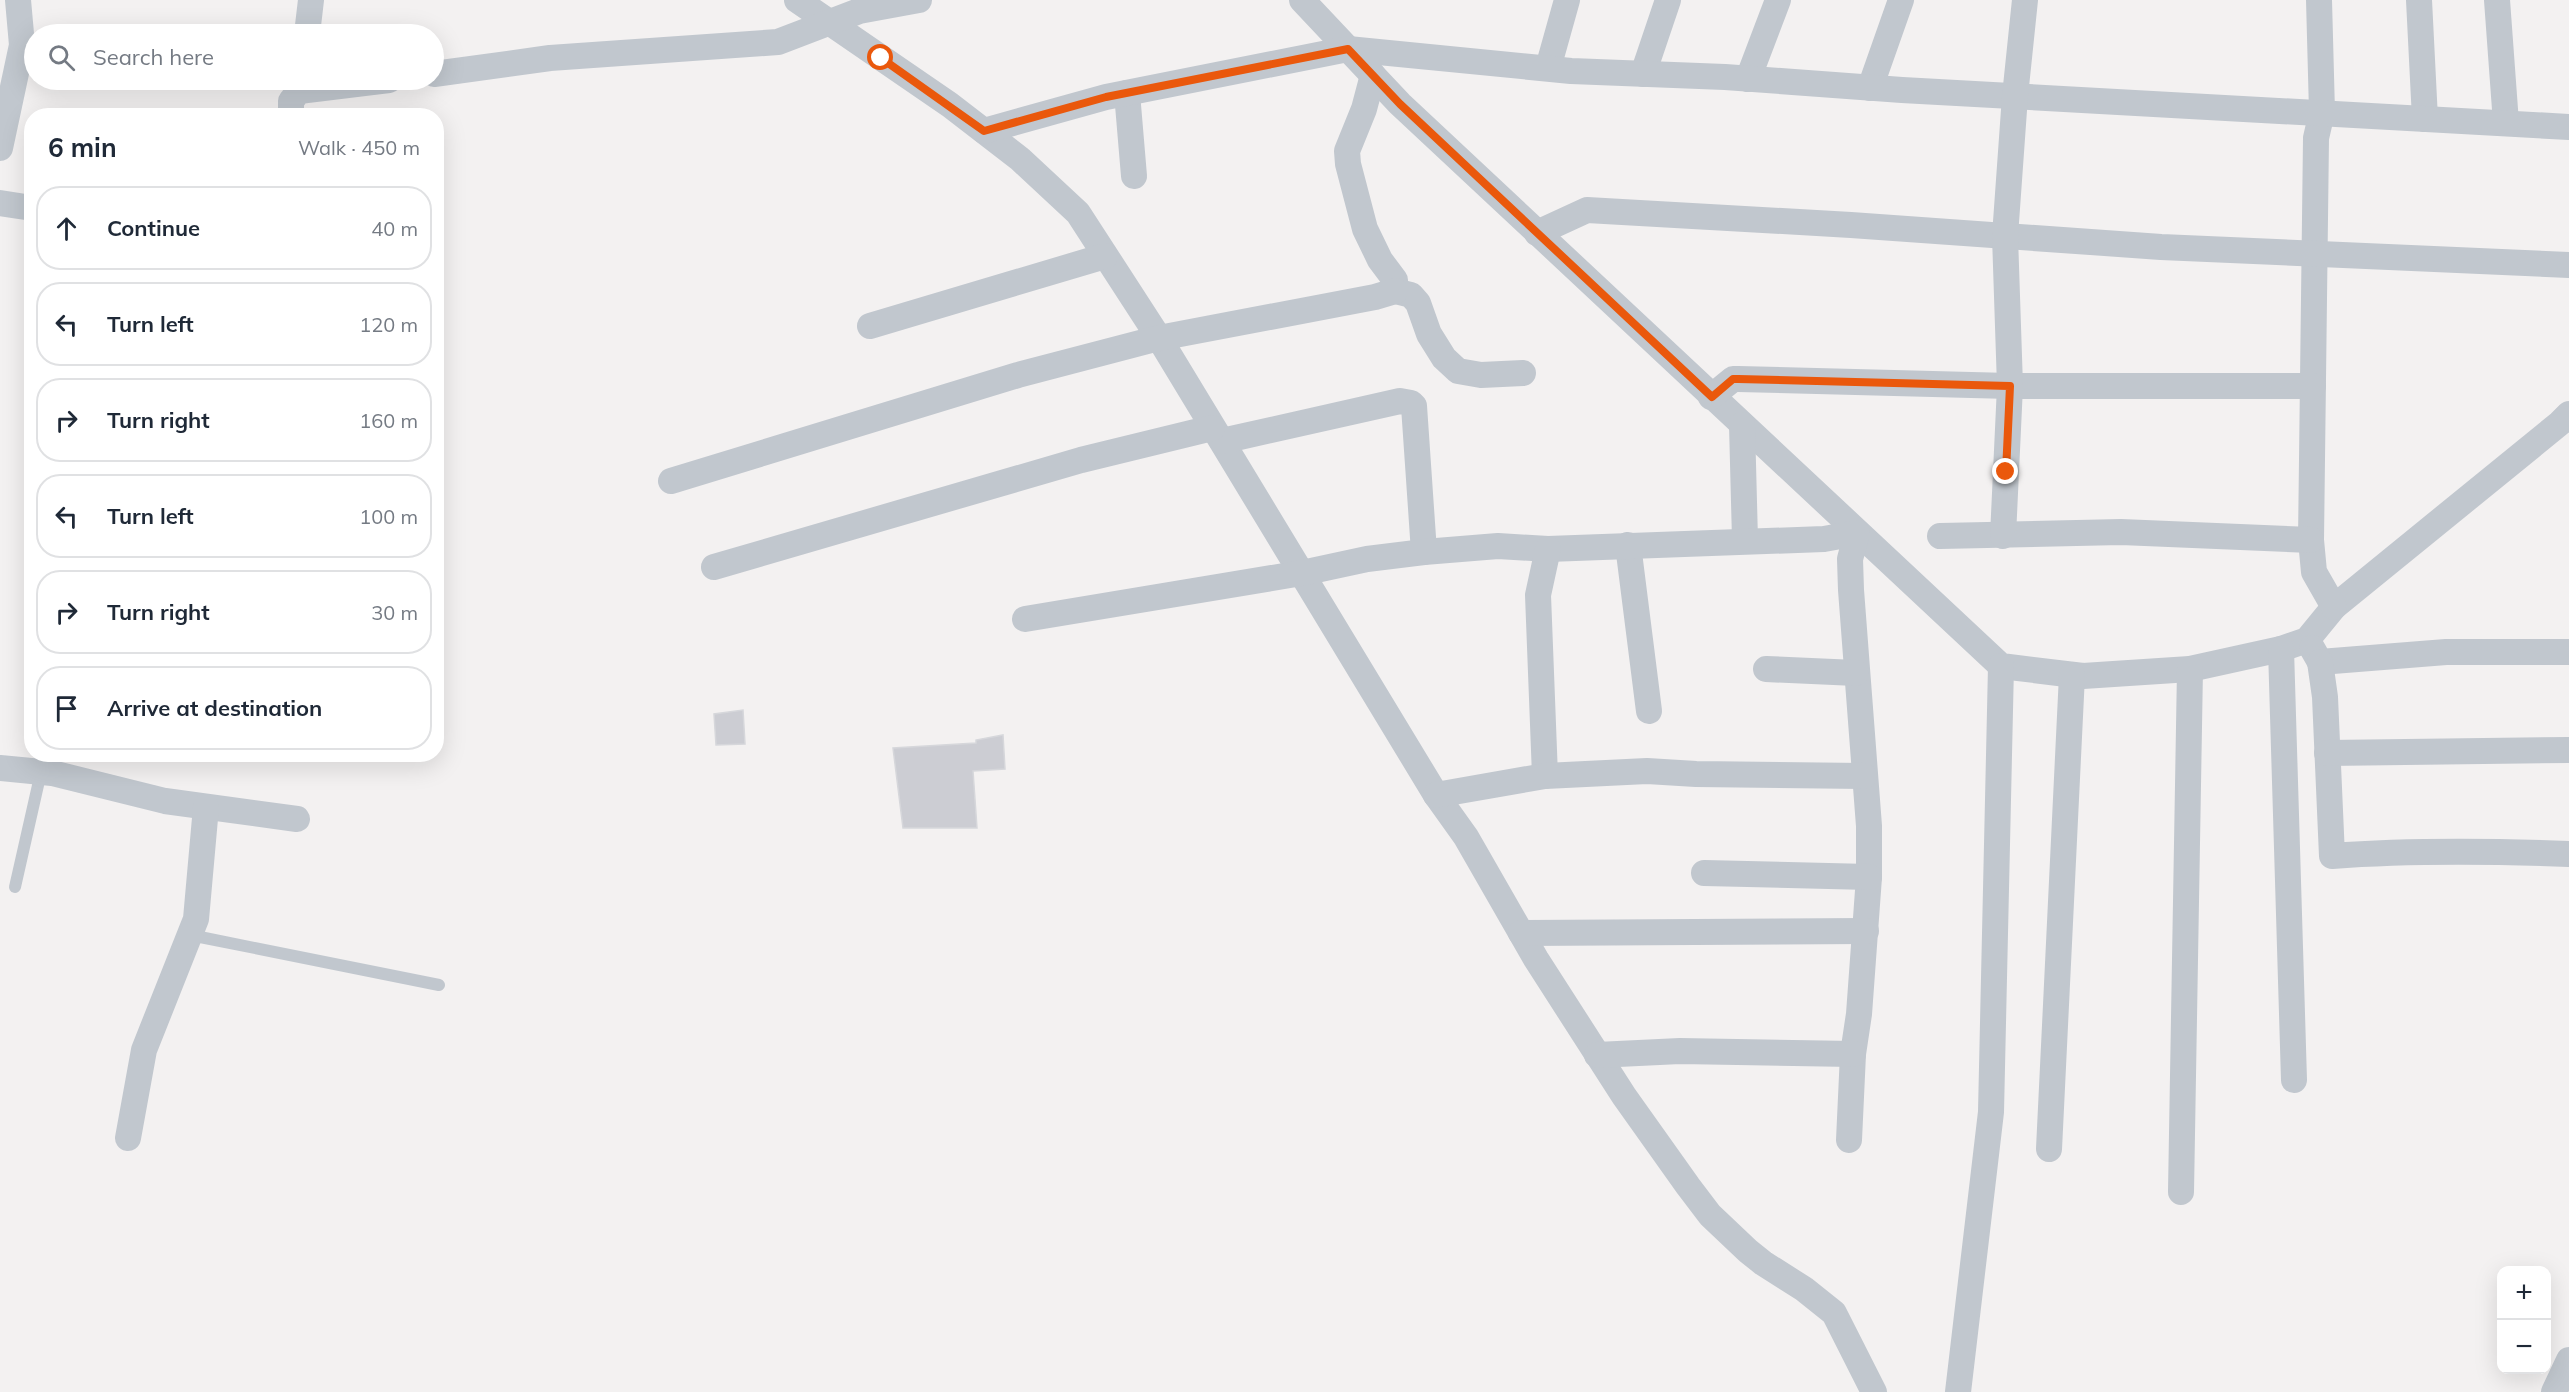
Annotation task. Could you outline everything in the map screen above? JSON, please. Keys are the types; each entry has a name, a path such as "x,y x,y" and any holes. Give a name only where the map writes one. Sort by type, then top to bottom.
{"street":[{"path":"0,148 22,45 18,0"},
{"path":"308,24 311,0"},
{"path":"797,0 950,105 1020,159 1078,213 1160,338 1436,795 1466,837 1521,933 1597,1055 1649,1132 1710,1215 1763,1263 1787,1277 1834,1314 1874,1392"},
{"path":"444,73 550,58 778,42 859,11 919,0"},
{"path":"1302,0 1400,104 2001,666 2083,676 2190,669 2281,649 2307,639 2334,608 2569,414"},
{"path":"1548,68 1567,0"},
{"path":"1642,74 1668,0"},
{"path":"1748,79 1778,0"},
{"path":"1870,88 1901,0"},
{"path":"2003,536 2010,386 2005,236 2014,96 2025,0"},
{"path":"2319,0 2322,112 2316,138 2311,540 2314,572 2334,608"},
{"path":"2420,0 2425,118"},
{"path":"2498,0 2506,123"},
{"path":"984,131 1126,93 1348,49 1548,68 2569,127"},
{"path":"1373,75 1364,109 1347,151 1348,164 1365,229 1380,260 1395,280 1395,291"},
{"path":"291,108 291,101 297,90"},
{"path":"1126,93 1134,176"},
{"path":"0,203 24,207"},
{"path":"1537,233 1587,210 2314,254 2569,265"},
{"path":"870,326 1105,256"},
{"path":"671,481 1018,375 1160,338 1395,291 1411,295 1418,303 1429,334 1444,358 1458,370 1481,375 1523,373"},
{"path":"1712,397 1733,379 2010,386 2313,386"},
{"path":"714,567 1081,460 1400,401 1414,406 1424,552"},
{"path":"1742,425 1745,540"},
{"path":"1940,536 2121,532 2311,540"},
{"path":"1025,620 1302,573 1367,559 1424,552 1498,546 1548,549 1745,540 1824,539 1857,533"},
{"path":"1849,1140 1869,877 1869,826 1856,673 1850,559 1857,533"},
{"path":"1628,545 1649,711"},
{"path":"1545,776 1538,595 1548,549"},
{"path":"2307,639 2320,662 2325,697 2332,856 2390,852 2488,851 2569,854"},
{"path":"2281,649 2294,1080"},
{"path":"2320,662 2446,652 2569,652"},
{"path":"1958,1392 1991,1112 2001,666"},
{"path":"1766,669 1856,673"},
{"path":"2181,1192 2190,669"},
{"path":"2049,1149 2072,675"},
{"path":"2327,753 2569,750"},
{"path":"0,768 41,772 165,801 297,819"},
{"path":"1436,795 1545,776 1647,771 1696,774 1864,776"},
{"path":"128,1138 144,1050 196,919 206,807"},
{"path":"1704,873 1869,877"},
{"path":"1521,933 1866,931"},
{"path":"1597,1055 1680,1051 1854,1054"},
{"path":"2554,1392 2569,1360"}],"lane":[{"path":"15,887 41,772"},
{"path":"190,935 439,985"}],"building":[{"path":"743,710 745,744 716,745 714,714"},
{"path":"1003,735 1005,769 973,771 977,828 903,828 893,748 976,743 976,740"}],"route":[{"path":"881,58 984,131 1106,97 1348,49 1400,104 1712,397 1733,379 2010,386 2006,472"}]}
